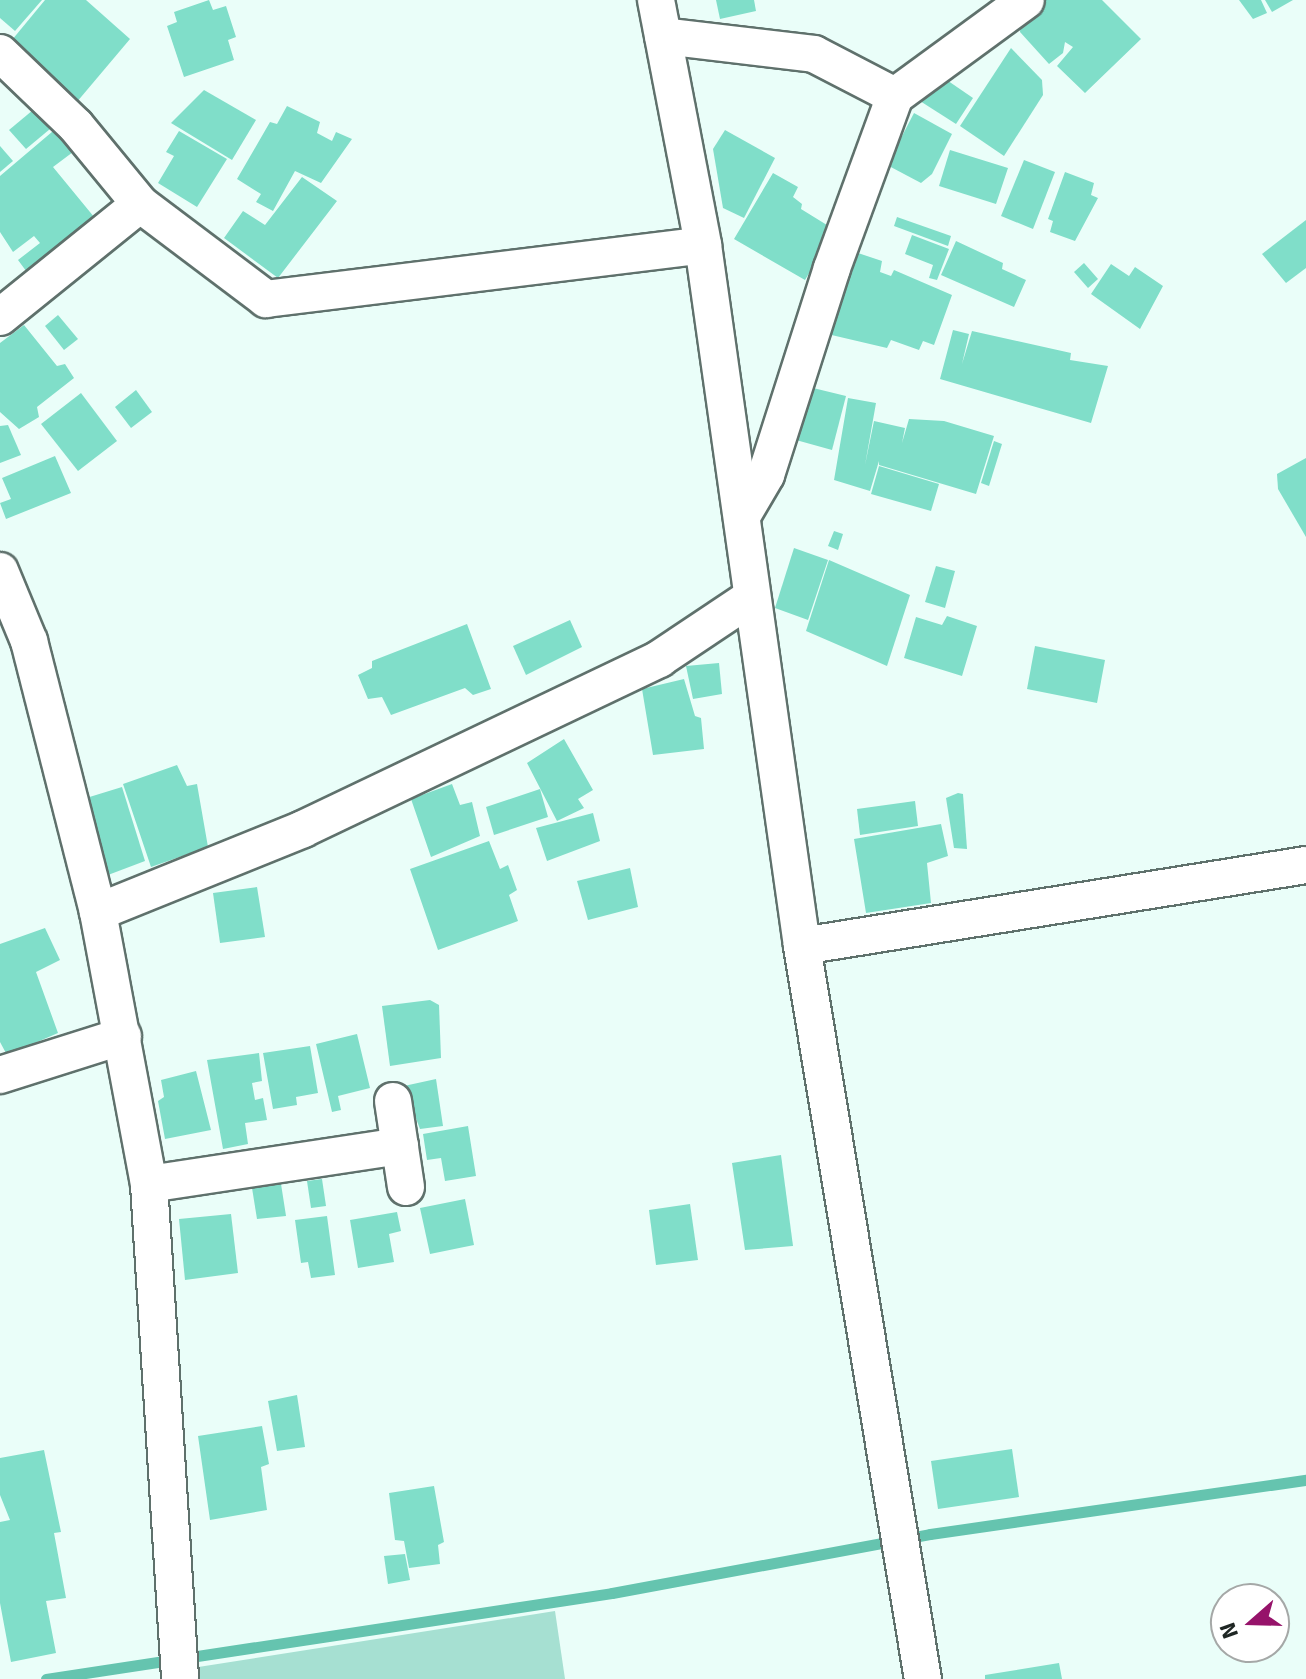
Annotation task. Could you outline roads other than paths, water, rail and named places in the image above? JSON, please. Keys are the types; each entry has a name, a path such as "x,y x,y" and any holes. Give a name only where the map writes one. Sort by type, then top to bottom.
{"street":[{"path":"656,0 703,245 742,516 749,599 802,946 923,1679"},
{"path":"742,516 766,475 832,268 895,96 1026,0"},
{"path":"663,36 814,54 895,96"},
{"path":"0,53 76,126 140,204 266,299 703,245"},
{"path":"0,317 140,204"},
{"path":"0,571 29,641 98,912 149,1184 180,1679"},
{"path":"98,912 303,829 659,659 749,599"},
{"path":"802,946 1306,865"},
{"path":"0,1075 123,1036"},
{"path":"393,1101 406,1187"},
{"path":"149,1184 400,1146"}],"waterway":[{"path":"46,1679 612,1593 930,1534 1306,1480"}]}
